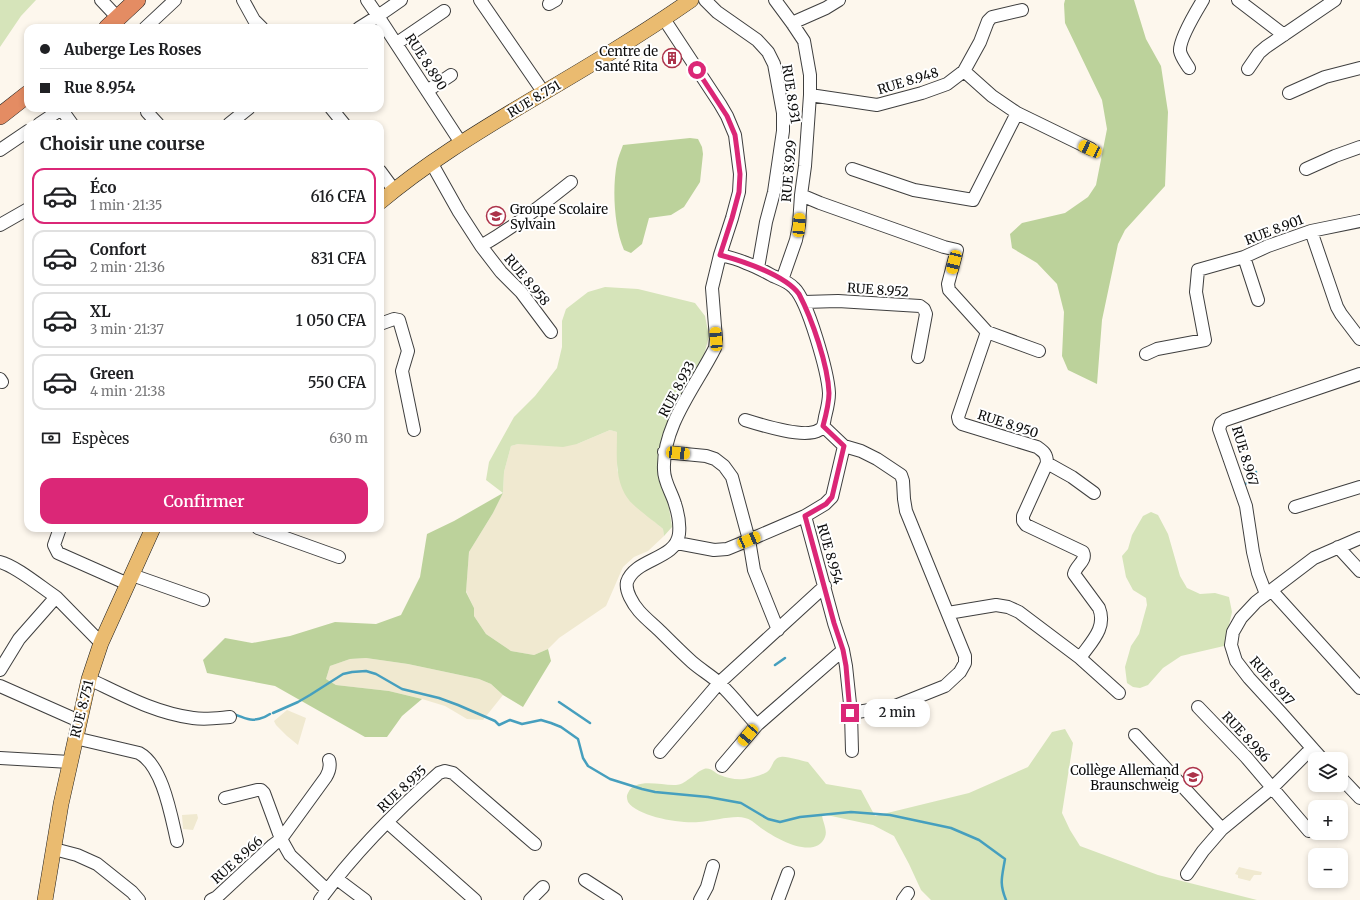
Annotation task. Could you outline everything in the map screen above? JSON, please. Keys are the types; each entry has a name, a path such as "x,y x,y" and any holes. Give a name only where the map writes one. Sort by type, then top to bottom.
{"highway":[{"path":"113,23 137,0"},
{"path":"0,116 24,97"}],"main road":[{"name":"RUE 8.751","path":"384,199 461,143 621,47 691,0"},
{"name":"RUE 8.751","path":"45,900 61,804 78,721 89,679 102,643 151,532"}],"street":[{"path":"101,0 113,23"},
{"path":"149,24 175,0"},
{"path":"243,0 254,24"},
{"name":"RUE 8.890","path":"367,0 384,24"},
{"path":"365,24 401,0"},
{"path":"480,0 544,93"},
{"name":"RUE 8.931","path":"706,0 717,12 757,40 768,52 774,64 783,113 783,131 775,185 766,222 758,268"},
{"name":"RUE 8.929","path":"775,0 804,41 810,76 805,166 799,225 796,240 782,280"},
{"path":"792,23 826,8 839,0"},
{"path":"1189,68 1180,51 1181,44 1203,0"},
{"path":"1238,0 1284,35"},
{"path":"1248,68 1259,53 1266,47 1335,0"},
{"path":"1022,10 992,17 988,21 980,42 964,72 992,96 1017,113 1090,149"},
{"path":"397,43 444,11"},
{"name":"RUE 8.933","path":"664,19 727,116 735,135 740,174 739,192 720,255 712,288 716,339 715,348 675,421 668,437 664,452 664,471 669,489 676,505 679,523 677,542"},
{"name":"RUE 8.890","path":"384,25 461,143"},
{"path":"1290,93 1325,77 1360,68"},
{"name":"RUE 8.948","path":"810,95 877,105 922,93 947,84 964,72"},
{"path":"427,91 451,75"},
{"path":"45,120 57,112"},
{"path":"234,120 244,112"},
{"path":"852,169 914,190 973,200 1017,113"},
{"path":"0,150 24,134"},
{"path":"1306,169 1360,147"},
{"name":"RUE 8.958","path":"432,164 459,212 481,246 502,272 521,292 551,332"},
{"path":"384,176 394,190"},
{"path":"481,246 540,208 571,182"},
{"path":"801,194 820,203 944,247 957,250 948,284 949,290 987,332 1039,351"},
{"path":"0,225 24,211"},
{"name":"RUE 8.901","path":"1258,300 1244,257 1268,246 1311,230 1360,221"},
{"path":"1311,230 1341,314 1360,339"},
{"path":"720,255 758,268 794,287 804,302 819,345 829,393 828,408 823,426 820,430 815,432 798,433 764,426 745,420"},
{"path":"1146,354 1157,349 1205,340 1196,292 1198,270 1244,257"},
{"name":"RUE 8.952","path":"804,302 838,301 920,306 924,309 926,314 918,357"},
{"path":"384,322 394,318 399,320 408,351 402,371 414,430"},
{"name":"RUE 8.950","path":"987,332 958,417 959,421 962,424 1037,447 1044,452 1047,457 1047,463"},
{"name":"RUE 8.967","path":"1268,592 1258,573 1253,552 1246,506 1219,429 1221,423 1360,374"},
{"path":"823,426 844,446 867,454 901,475 906,511 965,656 960,672 945,686 895,706 850,713"},
{"path":"805,516 826,504 832,497 844,446"},
{"path":"664,452 706,456 715,459 724,466 732,477 749,540 754,570 778,630"},
{"path":"1080,658 1099,631 1102,624 1101,612 1099,608 1074,574 1085,555 1083,552 1026,525 1023,521 1023,516 1047,463 1072,477 1094,493"},
{"path":"1295,507 1360,487"},
{"name":"RUE 8.954","path":"677,542 714,550 727,549 805,516 834,623 843,650 846,666 852,751"},
{"path":"59,532 54,545 58,553 130,580 203,600"},
{"path":"269,532 339,557"},
{"name":"RUE 8.917","path":"1313,750 1249,678 1236,661 1231,645 1233,632 1240,618 1268,592 1314,558 1360,538"},
{"path":"677,542 667,552 635,570 628,579 626,587 638,610 692,662 718,683 757,725"},
{"path":"1338,547 1360,571"},
{"path":"0,562 16,570 56,597 102,643"},
{"path":"660,752 718,683 825,586"},
{"path":"1268,592 1360,688"},
{"path":"0,670 19,639 56,597"},
{"path":"948,613 996,604 1019,612 1080,658 1119,693"},
{"path":"722,766 757,725 843,650"},
{"path":"89,679 140,704 161,711 193,718 206,719 230,717"},
{"path":"0,686 78,721"},
{"name":"RUE 8.986","path":"1198,707 1273,787 1308,830"},
{"path":"1135,735 1222,829"},
{"path":"75,738 139,753 145,756 163,784 177,841"},
{"path":"1187,874 1202,851 1222,829 1273,787 1313,750"},
{"path":"0,758 70,762"},
{"name":"RUE 8.966","path":"211,900 217,897 281,839 326,777 329,771 330,760"},
{"name":"RUE 8.935","path":"324,895 368,841 411,798 439,773 445,771 453,773 535,844"},
{"path":"1348,785 1360,798"},
{"path":"225,798 261,790 264,794 281,839 290,855 324,895"},
{"path":"387,822 474,900"},
{"path":"54,849 77,855 97,864 132,892 139,900"},
{"path":"700,900 707,887 713,866"},
{"path":"778,900 788,873"},
{"path":"336,879 365,900"},
{"path":"585,880 616,900"},
{"path":"530,900 543,887"}],"shaded area":[{"path":"610,430 617,432 617,470 628,499 663,529 664,536 648,551 634,557 623,567 606,606 559,638 548,649 534,655 511,651 486,634 474,616 474,608 466,591 469,552 493,513 503,493 504,472 511,446 518,444 577,444"},
{"path":"366,658 408,664 479,679 491,684 503,695 483,720 467,719 445,706 422,699 389,691 336,685 326,679 330,666 350,659"},
{"path":"287,710 306,718 298,745 276,725 274,721"},
{"path":"197,814 198,818 193,830 183,829 182,815"},
{"path":"1239,867 1262,872 1261,875 1254,875 1250,881 1238,878 1238,875 1235,874"}],"green space":[{"path":"0,0 36,0 21,16 0,47"},
{"path":"1065,0 1134,0 1146,39 1161,66 1168,112 1165,186 1125,230 1118,244 1102,320 1097,384 1068,370 1062,356 1064,312 1057,284 1037,263 1012,248 1010,234 1022,223 1065,213 1088,197 1096,185 1107,129 1102,100 1065,23"},
{"path":"690,138 698,139 702,147 703,154 700,182 684,207 671,215 649,218 642,244 631,253 624,250 616,219 614,195 615,173 623,145"},
{"path":"605,287 638,289 695,303 705,316 709,336 703,359 664,431 658,466 669,508 672,527 664,536 663,529 628,499 620,484 617,467 617,432 610,430 577,444 563,447 518,444 511,446 504,472 503,493 486,480 489,462 514,417 535,396 557,368 562,347 562,321 566,309 588,292"},
{"path":"503,493 493,513 469,552 466,592 474,608 474,616 486,634 511,651 534,655 548,649 551,661 523,707 503,695 491,684 479,679 408,664 366,658 350,659 330,666 326,679 336,685 389,691 422,699 402,716 387,737 365,737 275,686 207,673 203,660 225,638 252,643 290,636 335,622 376,624 401,615 420,577 427,534 454,521"},
{"path":"1151,512 1158,515 1168,534 1180,576 1187,588 1200,594 1215,593 1229,597 1232,612 1224,646 1181,656 1163,668 1148,685 1140,688 1133,687 1127,683 1125,667 1131,646 1139,634 1147,605 1146,598 1133,590 1126,577 1122,556 1128,549 1132,535 1143,516"},
{"path":"1065,729 1073,743 1062,813 1080,846 1158,875 1257,900 931,900 921,890 894,836 873,825 822,814 826,831 825,837 820,844 813,847 804,847 785,842 745,818 733,817 691,822 672,821 641,812 633,807 627,799 627,795 631,788 636,785 649,783 676,785 686,781 704,769 709,769 723,776 735,779 756,777 767,772 776,759 784,757 808,762 826,784 861,790 875,816 969,793 1028,767 1052,732"}],"waterway":[{"path":"1243,485 1253,480 1256,472"},
{"path":"775,665 785,658"},
{"path":"273,713 298,702 343,674 366,671 376,674 402,689 439,698 458,705 495,721 499,725 510,720 522,724 541,720 561,727 578,739 583,758 588,766 610,779 642,789 655,792 708,797 741,803 768,819 780,822 800,817 851,812 890,815 951,828 979,840 1005,859 1002,884 1006,900"},
{"path":"559,702 590,723"},
{"path":"232,714 254,720 270,714"}],"place":[{"name":"Centre de Santé Rita","path":"672,58"},
{"name":"Groupe Scolaire Sylvain","path":"496,216"},
{"name":"Collège Allemand Braunschweig","path":"1193,777"}],"route":[{"path":"697,70 720,104 735,135 740,174 739,192 720,255 758,268 794,287 799,294 804,302 819,345 827,380 829,393 828,408 823,426 837,441 844,446 832,497 826,504 805,516 834,623 843,650 846,666 850,713"}]}
